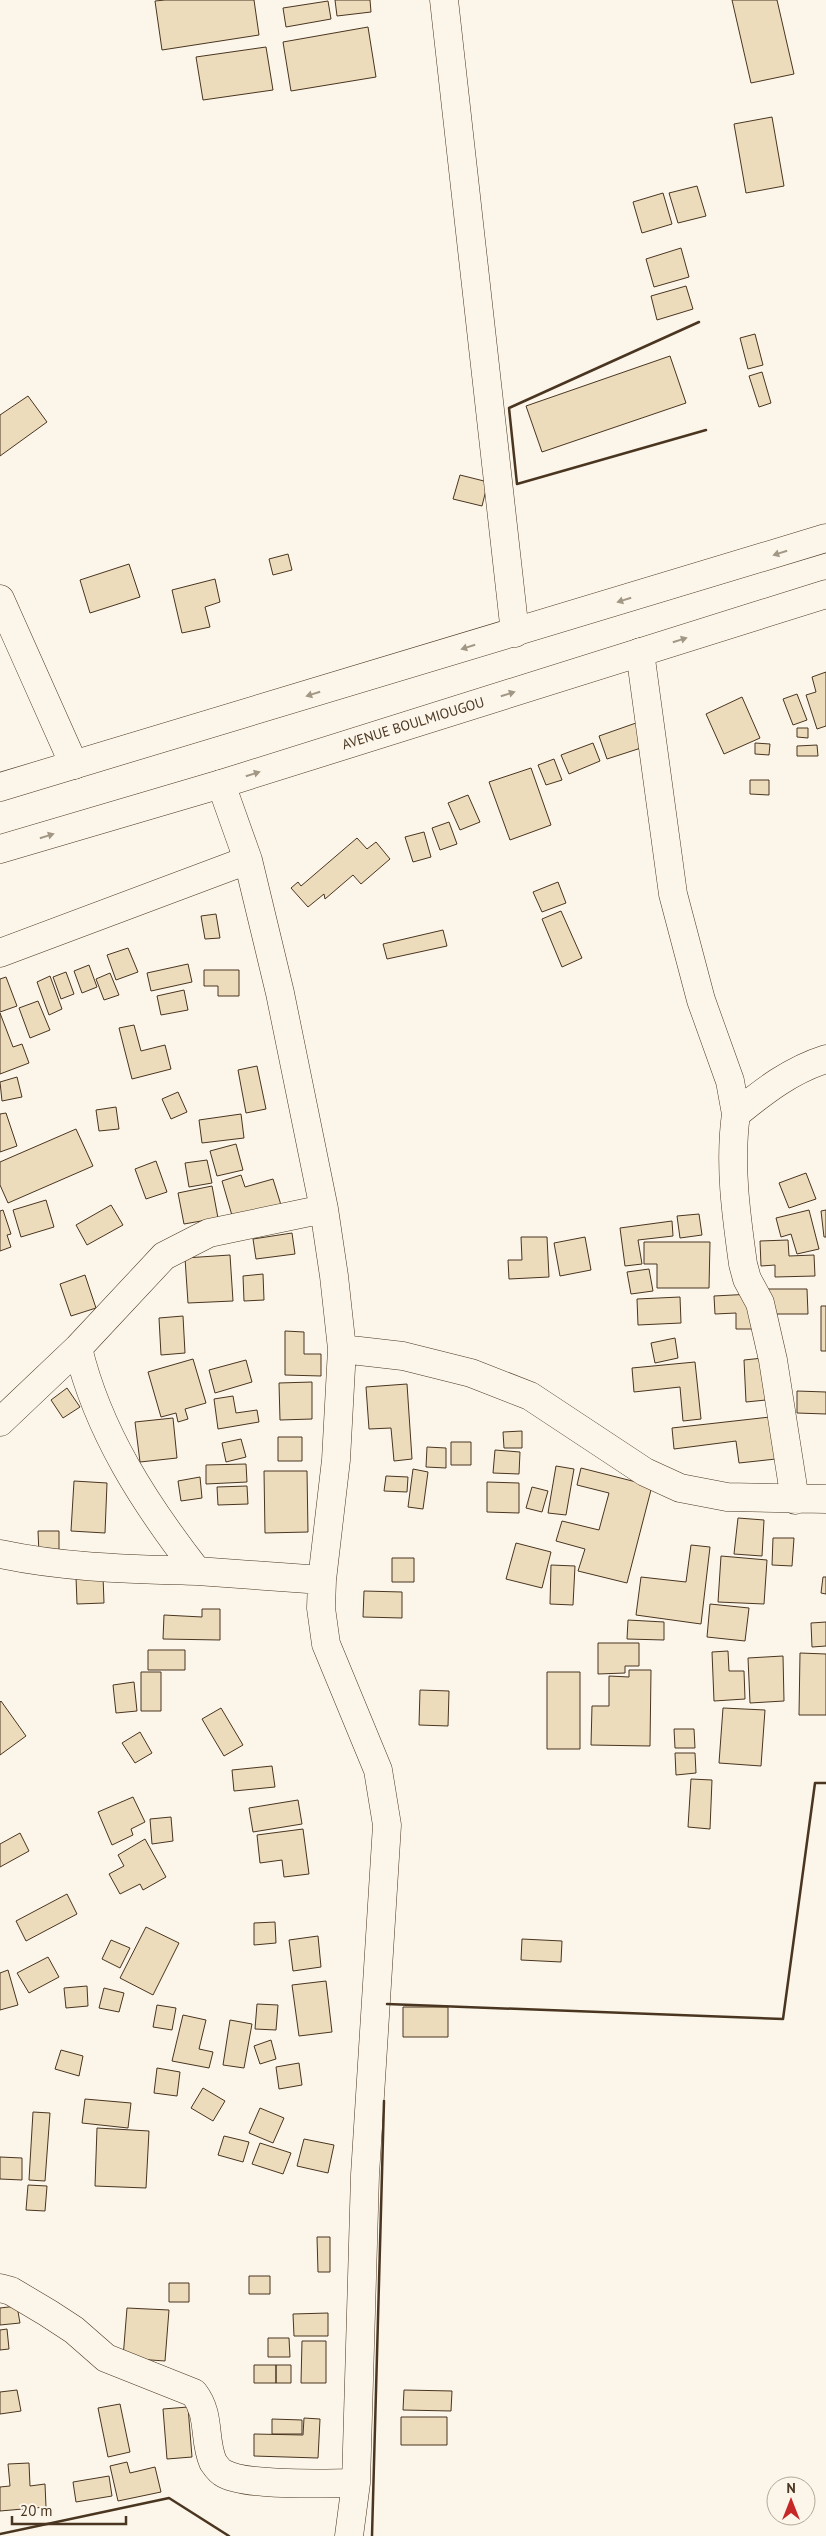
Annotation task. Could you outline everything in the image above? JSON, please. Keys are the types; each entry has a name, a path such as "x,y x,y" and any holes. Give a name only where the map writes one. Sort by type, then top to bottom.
{"main road":[{"path":"444,0 515,633"},
{"path":"0,787 826,538"},
{"name":"AVENUE BOULMIOUGOU","path":"0,850 221,784 826,594"},
{"path":"0,598 74,765"},
{"path":"640,652 673,894 701,1000 730,1081 736,1114 732,1163 743,1264 747,1279 760,1303 773,1360 795,1500"},
{"path":"221,784 248,860 280,993 324,1209 342,1349 336,1460 322,1580 321,1608 326,1644 378,1770 387,1825 365,2175 356,2483 349,2536"},
{"path":"0,953 248,860"},
{"path":"736,1114 773,1084 807,1065 826,1059"},
{"path":"0,1422 78,1348 164,1256 184,1244 209,1233 324,1209"},
{"path":"78,1348 89,1391 114,1445 148,1504 197,1572"},
{"path":"342,1349 403,1356 462,1371 530,1396 645,1472 680,1488 727,1497 795,1500 826,1499"},
{"path":"0,1554 26,1560 98,1567 322,1580"},
{"path":"0,2288 11,2291 74,2330 106,2358 194,2393 203,2404 214,2462 223,2473 249,2479 288,2483 356,2483"}],"building":[{"path":"254,0 259,35 162,50 155,1"},
{"path":"335,0 370,0 371,12 337,16"},
{"path":"732,0 777,0 794,74 751,83"},
{"path":"328,1 331,19 286,27 283,8"},
{"path":"368,27 376,77 291,91 283,42"},
{"path":"266,47 273,90 203,100 196,57"},
{"path":"772,117 784,186 746,193 734,124"},
{"path":"697,186 706,216 678,223 669,193"},
{"path":"663,193 672,224 642,233 633,202"},
{"path":"681,248 689,277 654,287 646,259"},
{"path":"686,286 693,309 657,320 651,296"},
{"path":"755,334 763,365 748,369 740,338"},
{"path":"670,356 686,403 542,452 526,406"},
{"path":"762,372 771,403 759,407 749,376"},
{"path":"28,396 47,422 0,456 0,415"},
{"path":"460,475 488,482 482,506 453,499"},
{"path":"288,554 292,570 273,575 269,559"},
{"path":"129,564 140,597 90,613 80,580"},
{"path":"215,579 220,602 205,607 210,627 182,633 172,590"},
{"path":"826,672 826,726 817,729 806,695 816,692 812,677"},
{"path":"797,694 807,720 793,725 783,699"},
{"path":"742,697 760,738 724,754 706,714"},
{"path":"636,723 644,747 607,759 599,736"},
{"path":"797,728 808,728 808,738 797,737"},
{"path":"593,743 600,761 569,774 561,755"},
{"path":"755,743 770,744 769,755 755,754"},
{"path":"817,745 818,756 797,756 797,746"},
{"path":"554,759 562,780 546,785 538,765"},
{"path":"531,768 551,825 510,840 489,782"},
{"path":"750,780 769,780 769,795 750,794"},
{"path":"468,795 480,822 460,830 448,803"},
{"path":"449,822 457,844 440,850 432,828"},
{"path":"424,832 431,857 413,862 405,837"},
{"path":"357,838 367,849 376,842 390,859 361,884 353,875 325,899 324,894 308,907 291,888 298,882 301,886"},
{"path":"558,882 566,903 542,912 533,892"},
{"path":"561,911 582,958 562,967 542,919"},
{"path":"216,914 220,938 205,939 201,916"},
{"path":"443,930 447,946 387,959 383,944"},
{"path":"128,948 138,972 116,980 107,955"},
{"path":"188,964 192,982 151,991 147,973"},
{"path":"89,965 97,987 82,993 74,971"},
{"path":"204,970 239,970 239,996 218,996 218,986 204,986"},
{"path":"66,972 74,994 61,999 53,977"},
{"path":"110,973 119,995 104,1000 96,979"},
{"path":"50,976 62,1009 49,1015 37,982"},
{"path":"6,977 17,1006 0,1012 0,979"},
{"path":"184,990 188,1010 161,1015 157,996"},
{"path":"38,1001 50,1030 30,1038 19,1008"},
{"path":"0,1013 13,1047 22,1044 29,1063 0,1074"},
{"path":"134,1025 141,1051 165,1045 171,1069 132,1079 119,1028"},
{"path":"257,1066 266,1109 246,1113 238,1070"},
{"path":"17,1077 22,1097 2,1101 0,1082"},
{"path":"178,1092 187,1112 171,1119 162,1099"},
{"path":"116,1107 119,1129 99,1131 96,1110"},
{"path":"6,1113 17,1146 0,1152 0,1114"},
{"path":"241,1114 244,1138 202,1143 199,1120"},
{"path":"76,1129 93,1166 8,1203 0,1185 0,1162"},
{"path":"236,1144 243,1170 217,1176 210,1151"},
{"path":"207,1160 212,1183 189,1187 185,1163"},
{"path":"156,1161 167,1192 146,1199 135,1169"},
{"path":"806,1173 816,1199 789,1208 779,1183"},
{"path":"241,1175 245,1187 273,1179 281,1205 233,1219 222,1181"},
{"path":"212,1186 218,1218 184,1224 178,1193"},
{"path":"46,1200 54,1227 21,1237 13,1210"},
{"path":"111,1205 123,1225 87,1245 76,1225"},
{"path":"3,1210 11,1234 7,1235 11,1247 0,1251 0,1211"},
{"path":"809,1210 819,1249 797,1254 791,1234 781,1237 776,1218"},
{"path":"826,1210 826,1237 824,1237 821,1211"},
{"path":"699,1214 702,1235 680,1238 677,1216"},
{"path":"672,1221 673,1236 638,1240 642,1264 625,1266 620,1228"},
{"path":"292,1233 295,1254 256,1259 253,1239"},
{"path":"521,1237 547,1237 549,1277 509,1279 508,1260 522,1260"},
{"path":"585,1237 591,1270 560,1276 554,1243"},
{"path":"788,1240 789,1256 814,1255 815,1276 775,1277 775,1265 761,1266 760,1241"},
{"path":"644,1242 710,1242 709,1288 657,1288 657,1264 644,1264"},
{"path":"230,1255 233,1301 188,1303 185,1258"},
{"path":"649,1269 653,1291 631,1294 627,1272"},
{"path":"263,1274 264,1300 244,1301 243,1276"},
{"path":"85,1275 96,1308 71,1316 60,1284"},
{"path":"767,1289 807,1289 808,1314 768,1314"},
{"path":"752,1294 754,1329 736,1329 736,1313 715,1314 714,1296"},
{"path":"680,1297 681,1323 638,1325 637,1299"},
{"path":"821,1306 826,1306 826,1351 821,1351"},
{"path":"183,1316 185,1353 161,1355 159,1318"},
{"path":"285,1331 304,1332 304,1354 321,1354 321,1376 285,1375"},
{"path":"675,1338 678,1358 655,1363 651,1343"},
{"path":"763,1358 766,1400 746,1402 744,1360"},
{"path":"193,1359 206,1403 185,1409 188,1419 178,1422 176,1413 161,1417 148,1372"},
{"path":"246,1360 252,1382 215,1393 209,1370"},
{"path":"695,1362 701,1419 683,1421 680,1387 634,1392 632,1368"},
{"path":"312,1382 312,1419 280,1420 279,1383"},
{"path":"407,1384 412,1459 394,1461 391,1428 369,1429 366,1387"},
{"path":"67,1388 80,1407 63,1418 51,1400"},
{"path":"797,1391 826,1392 826,1414 797,1413"},
{"path":"233,1396 236,1413 257,1410 259,1422 218,1429 214,1399"},
{"path":"770,1417 776,1459 739,1463 736,1441 674,1449 672,1428"},
{"path":"173,1418 177,1458 140,1462 135,1422"},
{"path":"522,1431 522,1448 504,1448 503,1432"},
{"path":"278,1437 302,1437 302,1461 278,1461"},
{"path":"241,1439 246,1457 226,1462 222,1443"},
{"path":"451,1442 471,1442 471,1465 451,1465"},
{"path":"427,1447 446,1448 446,1468 426,1467"},
{"path":"495,1450 520,1452 519,1474 493,1473"},
{"path":"246,1464 247,1482 206,1484 206,1465"},
{"path":"556,1466 574,1469 566,1515 548,1513"},
{"path":"581,1468 652,1486 627,1583 578,1571 585,1549 556,1541 562,1521 599,1530 609,1493 577,1485"},
{"path":"413,1469 428,1472 423,1509 408,1507"},
{"path":"264,1471 307,1471 308,1532 265,1533"},
{"path":"386,1476 408,1477 407,1492 384,1491"},
{"path":"200,1477 202,1498 181,1501 178,1481"},
{"path":"74,1481 107,1483 105,1533 71,1531"},
{"path":"487,1482 519,1483 519,1513 487,1512"},
{"path":"247,1486 248,1504 218,1505 217,1487"},
{"path":"532,1487 548,1491 542,1512 526,1508"},
{"path":"738,1518 764,1520 762,1556 734,1554"},
{"path":"38,1531 59,1531 59,1553 39,1554"},
{"path":"773,1538 794,1538 792,1566 772,1565"},
{"path":"516,1543 551,1552 542,1588 506,1579"},
{"path":"691,1545 710,1547 701,1624 636,1615 641,1577 686,1582"},
{"path":"721,1556 767,1560 764,1604 718,1602"},
{"path":"392,1558 414,1558 414,1582 392,1582"},
{"path":"551,1565 575,1566 573,1605 550,1604"},
{"path":"103,1576 104,1603 77,1604 76,1577"},
{"path":"823,1577 826,1577 826,1594 821,1593"},
{"path":"364,1591 402,1592 402,1618 363,1617"},
{"path":"710,1604 749,1608 745,1641 707,1637"},
{"path":"202,1609 220,1609 220,1640 163,1639 164,1615 202,1617"},
{"path":"628,1620 664,1622 664,1640 627,1639"},
{"path":"826,1622 826,1646 812,1647 811,1623"},
{"path":"598,1643 639,1643 639,1666 625,1666 625,1673 598,1674"},
{"path":"148,1650 185,1650 185,1670 148,1670"},
{"path":"728,1651 729,1671 744,1671 745,1699 714,1701 712,1652"},
{"path":"800,1653 826,1654 826,1715 799,1715"},
{"path":"783,1656 784,1701 750,1703 748,1658"},
{"path":"629,1670 651,1670 650,1746 591,1745 592,1706 609,1706 609,1676 629,1677"},
{"path":"141,1672 161,1672 161,1711 141,1711"},
{"path":"547,1672 580,1672 580,1749 547,1749"},
{"path":"134,1682 137,1711 116,1713 113,1685"},
{"path":"420,1690 449,1691 448,1726 419,1725"},
{"path":"0,1702 26,1736 0,1755"},
{"path":"221,1708 243,1745 224,1756 202,1719"},
{"path":"723,1708 765,1710 761,1766 719,1763"},
{"path":"674,1729 694,1729 695,1748 675,1748"},
{"path":"140,1732 152,1753 135,1763 122,1743"},
{"path":"675,1753 695,1753 696,1773 676,1775"},
{"path":"272,1766 275,1787 234,1791 232,1770"},
{"path":"691,1779 712,1780 710,1829 688,1827"},
{"path":"133,1797 145,1822 131,1829 133,1835 112,1845 98,1812"},
{"path":"298,1800 302,1824 253,1832 249,1808"},
{"path":"171,1817 173,1841 152,1844 150,1819"},
{"path":"303,1829 309,1874 284,1877 282,1860 260,1863 257,1835"},
{"path":"20,1833 29,1851 0,1867 0,1844"},
{"path":"145,1839 166,1877 143,1890 140,1884 120,1894 109,1874 124,1866 118,1855"},
{"path":"67,1894 77,1914 26,1941 16,1921"},
{"path":"275,1922 276,1943 254,1945 254,1923"},
{"path":"146,1927 179,1943 153,1995 120,1978"},
{"path":"318,1936 321,1967 293,1971 289,1940"},
{"path":"522,1939 562,1941 561,1962 521,1960"},
{"path":"111,1940 130,1948 120,1968 102,1959"},
{"path":"48,1957 59,1977 29,1993 17,1973"},
{"path":"8,1970 18,2005 0,2010 0,1973"},
{"path":"326,1981 332,2032 299,2036 292,1985"},
{"path":"87,1986 88,2006 66,2008 64,1988"},
{"path":"104,1988 124,1993 119,2012 99,2008"},
{"path":"257,2004 278,2005 276,2030 255,2029"},
{"path":"157,2005 176,2008 172,2030 153,2027"},
{"path":"403,2007 448,2007 448,2037 403,2037"},
{"path":"183,2015 206,2020 199,2049 213,2052 209,2068 172,2061"},
{"path":"230,2020 252,2024 244,2068 223,2065"},
{"path":"271,2040 276,2059 260,2064 254,2046"},
{"path":"61,2050 83,2056 79,2076 55,2069"},
{"path":"299,2063 302,2085 279,2089 276,2067"},
{"path":"157,2068 180,2072 177,2096 154,2093"},
{"path":"203,2088 225,2101 213,2121 191,2108"},
{"path":"85,2099 131,2103 128,2128 82,2123"},
{"path":"260,2108 284,2118 273,2143 249,2133"},
{"path":"33,2112 50,2113 45,2181 29,2180"},
{"path":"97,2128 149,2131 146,2188 95,2186"},
{"path":"224,2136 249,2142 243,2162 218,2155"},
{"path":"304,2139 334,2145 328,2173 297,2166"},
{"path":"260,2143 291,2153 283,2174 252,2164"},
{"path":"0,2157 22,2158 22,2180 0,2179"},
{"path":"28,2185 47,2186 45,2211 26,2210"},
{"path":"317,2237 330,2237 330,2272 318,2272"},
{"path":"249,2276 270,2276 270,2294 249,2294"},
{"path":"169,2283 189,2283 189,2302 169,2302"},
{"path":"17,2306 20,2323 0,2325 0,2308"},
{"path":"127,2308 169,2310 165,2361 123,2358"},
{"path":"328,2313 328,2336 294,2336 293,2314"},
{"path":"7,2329 9,2349 0,2350 0,2330"},
{"path":"268,2338 289,2338 290,2357 268,2357"},
{"path":"302,2341 326,2341 326,2383 301,2383"},
{"path":"254,2365 276,2365 276,2383 254,2383"},
{"path":"276,2365 291,2365 291,2383 276,2383"},
{"path":"17,2390 21,2411 0,2414 0,2392"},
{"path":"404,2390 452,2391 451,2411 403,2410"},
{"path":"120,2404 130,2452 108,2457 98,2408"},
{"path":"188,2407 192,2457 167,2459 163,2409"},
{"path":"401,2417 447,2417 447,2445 401,2445"},
{"path":"304,2418 320,2419 318,2458 254,2456 254,2434 303,2435"},
{"path":"272,2419 302,2420 302,2434 272,2434"},
{"path":"127,2462 130,2473 155,2467 161,2492 118,2501 110,2466"},
{"path":"29,2463 30,2486 45,2484 46,2507 0,2511 0,2487 10,2486 8,2464"},
{"path":"109,2476 112,2496 76,2502 73,2482"}],"wall":[{"path":"699,322 509,408 517,484 706,430"},
{"path":"387,2004 783,2019 815,1783 826,1783"},
{"path":"372,2536 384,2101"},
{"path":"0,2534 169,2498 229,2536"}]}
